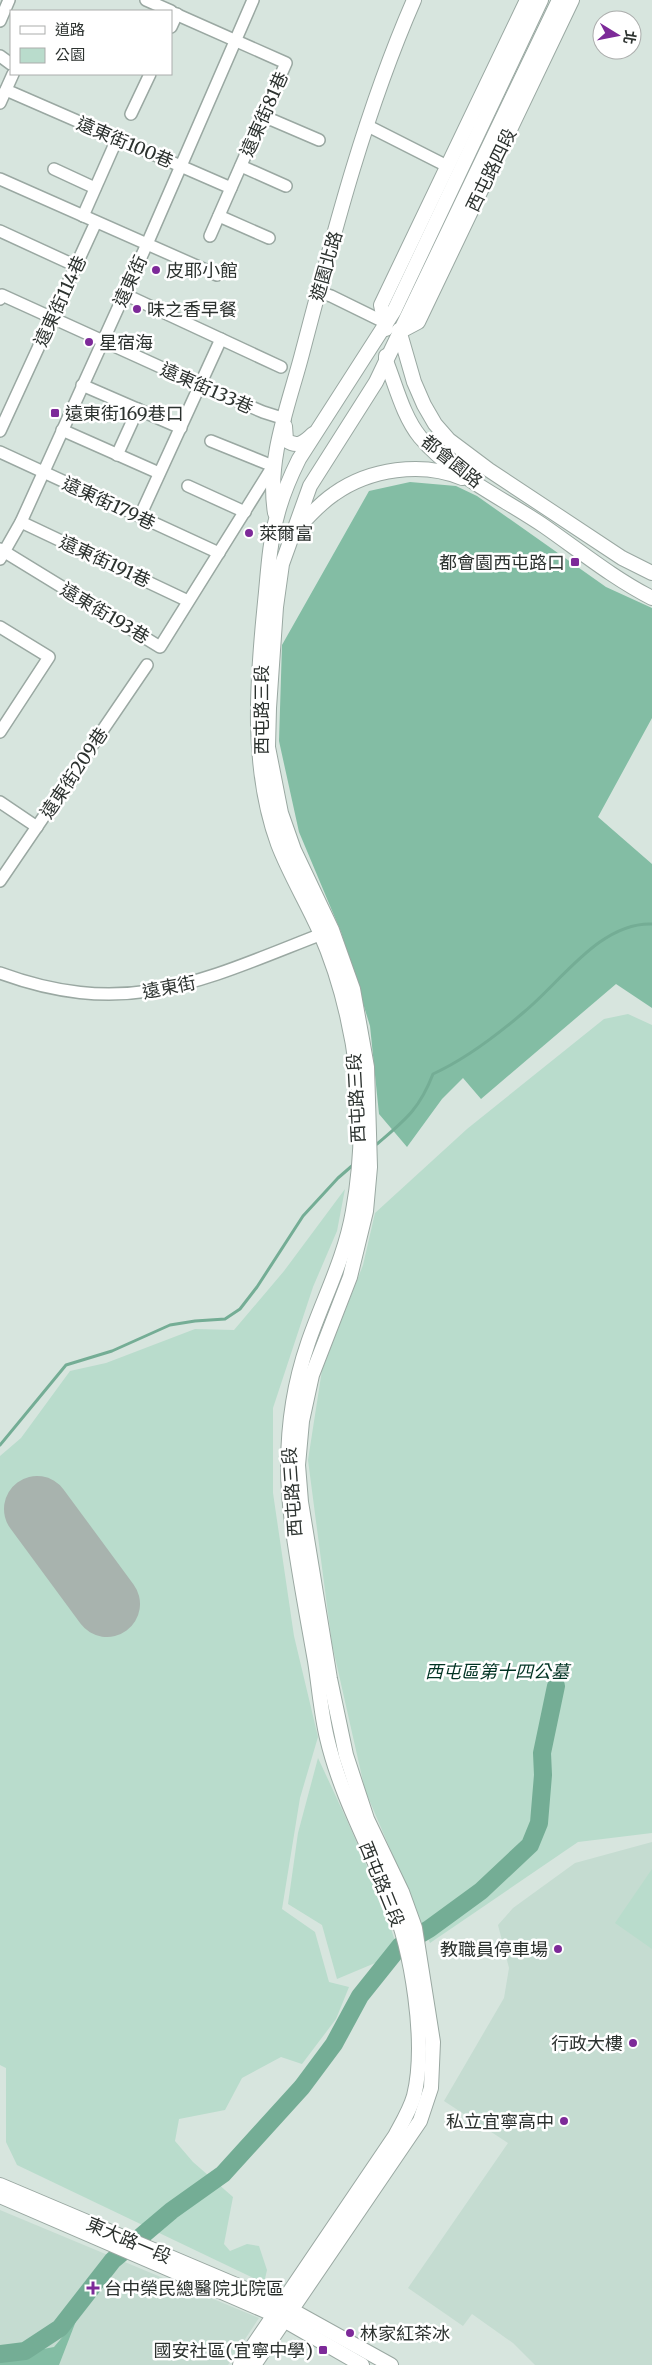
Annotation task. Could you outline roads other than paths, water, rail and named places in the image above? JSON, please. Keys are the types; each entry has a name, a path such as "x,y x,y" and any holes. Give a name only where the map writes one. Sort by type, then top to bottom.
{"street":[{"path":"0,21 9,0"},
{"path":"146,0 168,10"},
{"name":"遠東街","path":"2,553 21,522 147,244 253,0"},
{"name":"遊園北路","path":"276,518 273,466 318,292 366,125 394,46 414,0"},
{"path":"386,323 381,305 528,0"},
{"name":"西屯路四段","path":"276,518 289,479 299,459 386,323 460,173 541,0"},
{"name":"西屯路四段","path":"291,534 310,486 357,414 386,361 559,0"},
{"name":"西屯路四段","path":"401,330 418,322 572,0"},
{"path":"173,12 235,41"},
{"name":"遠東街81巷","path":"210,236 286,63 235,41"},
{"path":"0,103 13,75"},
{"path":"131,114 150,75"},
{"name":"遠東街100巷","path":"6,90 181,166"},
{"path":"263,116 319,140"},
{"path":"366,125 441,163"},
{"path":"83,216 117,139"},
{"path":"181,166 231,188"},
{"path":"240,166 286,186"},
{"path":"54,169 95,188"},
{"path":"0,179 216,275"},
{"path":"219,216 269,238"},
{"name":"遠東街114巷","path":"0,431 3,417 96,222"},
{"path":"0,231 76,266"},
{"path":"318,292 331,296 401,330"},
{"path":"124,294 282,367"},
{"name":"遠東街133巷","path":"1,296 52,317 200,385 263,412 285,419"},
{"name":"都會園路","path":"386,323 386,361 407,415 420,437 455,469 545,527 618,579 652,598"},
{"name":"都會園路","path":"401,330 414,382 434,424 449,440 489,470 622,558 652,573"},
{"path":"140,516 221,339"},
{"path":"82,385 181,428"},
{"path":"117,455 138,409"},
{"path":"285,419 286,440 292,445 301,444 322,425"},
{"path":"62,430 159,473"},
{"path":"188,601 273,466 211,440"},
{"name":"遠東街179巷","path":"0,452 219,553"},
{"path":"276,518 291,534 332,495 350,484 382,472 401,470 441,472 479,485"},
{"path":"188,486 245,512"},
{"name":"西屯路三段","path":"254,2365 283,2312 396,2136 413,2101 419,2044 412,1980 403,1935 393,1904 341,1784 326,1736 292,1524 287,1480 287,1448 296,1383 308,1343 337,1272 353,1211 359,1141 358,1074 346,1008 327,932 278,844 269,813 259,753 258,698 264,615 276,518"},
{"name":"遠東街191巷","path":"21,522 188,601"},
{"name":"西屯路三段","path":"240,2365 283,2312 420,2121 431,2088 433,2042 415,1928 402,1892 367,1819 346,1755 330,1679 301,1502 298,1465 306,1402 312,1375 350,1277 366,1211 370,1167 367,1067 353,989 327,932 281,813 268,747 276,607 282,564 291,534"},
{"name":"遠東街193巷","path":"2,553 160,646 188,601"},
{"path":"0,627 49,657 0,732"},
{"name":"遠東街209巷","path":"0,881 5,865 37,827 147,665"},
{"path":"0,802 37,827"},
{"name":"遠東街","path":"0,973 36,984 82,993 139,993 177,987 213,977 327,932"},
{"name":"東大路一段","path":"0,2185 120,2243"},
{"name":"東大路一段","path":"0,2196 120,2243 283,2312 391,2365"},
{"name":"東大路一段","path":"283,2312 362,2365"}],"waterway":[{"path":"377,1144 417,1106 433,1074 469,1054 503,1030 538,1000 567,970 598,943 615,933 633,926 652,924"},
{"path":"0,1445 66,1365 112,1351 170,1325 225,1319 240,1309 257,1287 303,1216 338,1178 353,1165"},
{"path":"0,2354 25,2351 60,2328 113,2260 171,2211 223,2174 302,2087 334,2044 360,1996 400,1946 429,1929 481,1891 530,1845 539,1823 543,1775 542,1753 556,1686"}],"place":[{"name":"皮耶小館","path":"156,270"},
{"name":"味之香早餐","path":"137,309"},
{"name":"星宿海","path":"89,342"},
{"name":"遠東街169巷口","path":"55,413"},
{"name":"萊爾富","path":"249,533"},
{"name":"都會園西屯路口","path":"575,562"},
{"name":"教職員停車場","path":"558,1949"},
{"name":"行政大樓","path":"633,2043"},
{"name":"私立宜寧高中","path":"564,2121"},
{"name":"台中榮民總醫院北院區","path":"93,2288"},
{"name":"林家紅茶冰","path":"350,2333"},
{"name":"國安社區(宜寧中學)","path":"323,2350"}],"park label":[{"name":"西屯區第十四公墓","path":"497,1671"}]}
